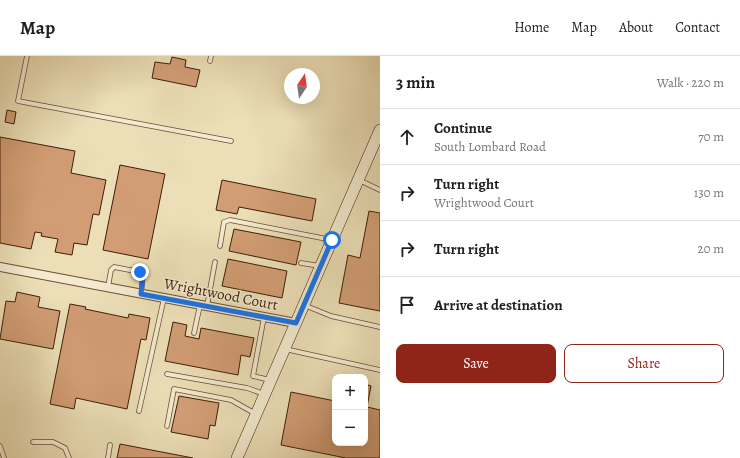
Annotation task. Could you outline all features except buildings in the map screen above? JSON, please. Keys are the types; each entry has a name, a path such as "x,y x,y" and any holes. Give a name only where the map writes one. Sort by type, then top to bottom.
{"street":[{"path":"237,458 380,130"},
{"name":"Wrightwood Court","path":"0,267 296,323"}],"lane":[{"path":"27,56 18,101 231,141"},
{"path":"210,61 211,56"},
{"path":"358,180 380,190"},
{"path":"220,246 224,222 230,220 332,240"},
{"path":"194,333 215,262"},
{"path":"301,263 320,267"},
{"path":"108,287 111,270 114,268 140,272 143,275 141,294"},
{"path":"139,411 164,298"},
{"path":"304,305 330,316 380,327"},
{"path":"264,317 253,376 271,380"},
{"path":"285,349 380,370"},
{"path":"167,374 247,388 265,394"},
{"path":"167,426 174,389 231,400 241,408 256,415"},
{"path":"33,442 53,442 65,448 69,458"},
{"path":"108,458 110,445"},
{"path":"0,446 4,458"}],"route":[{"path":"140,272 143,275 141,294 296,323 332,240"}]}
